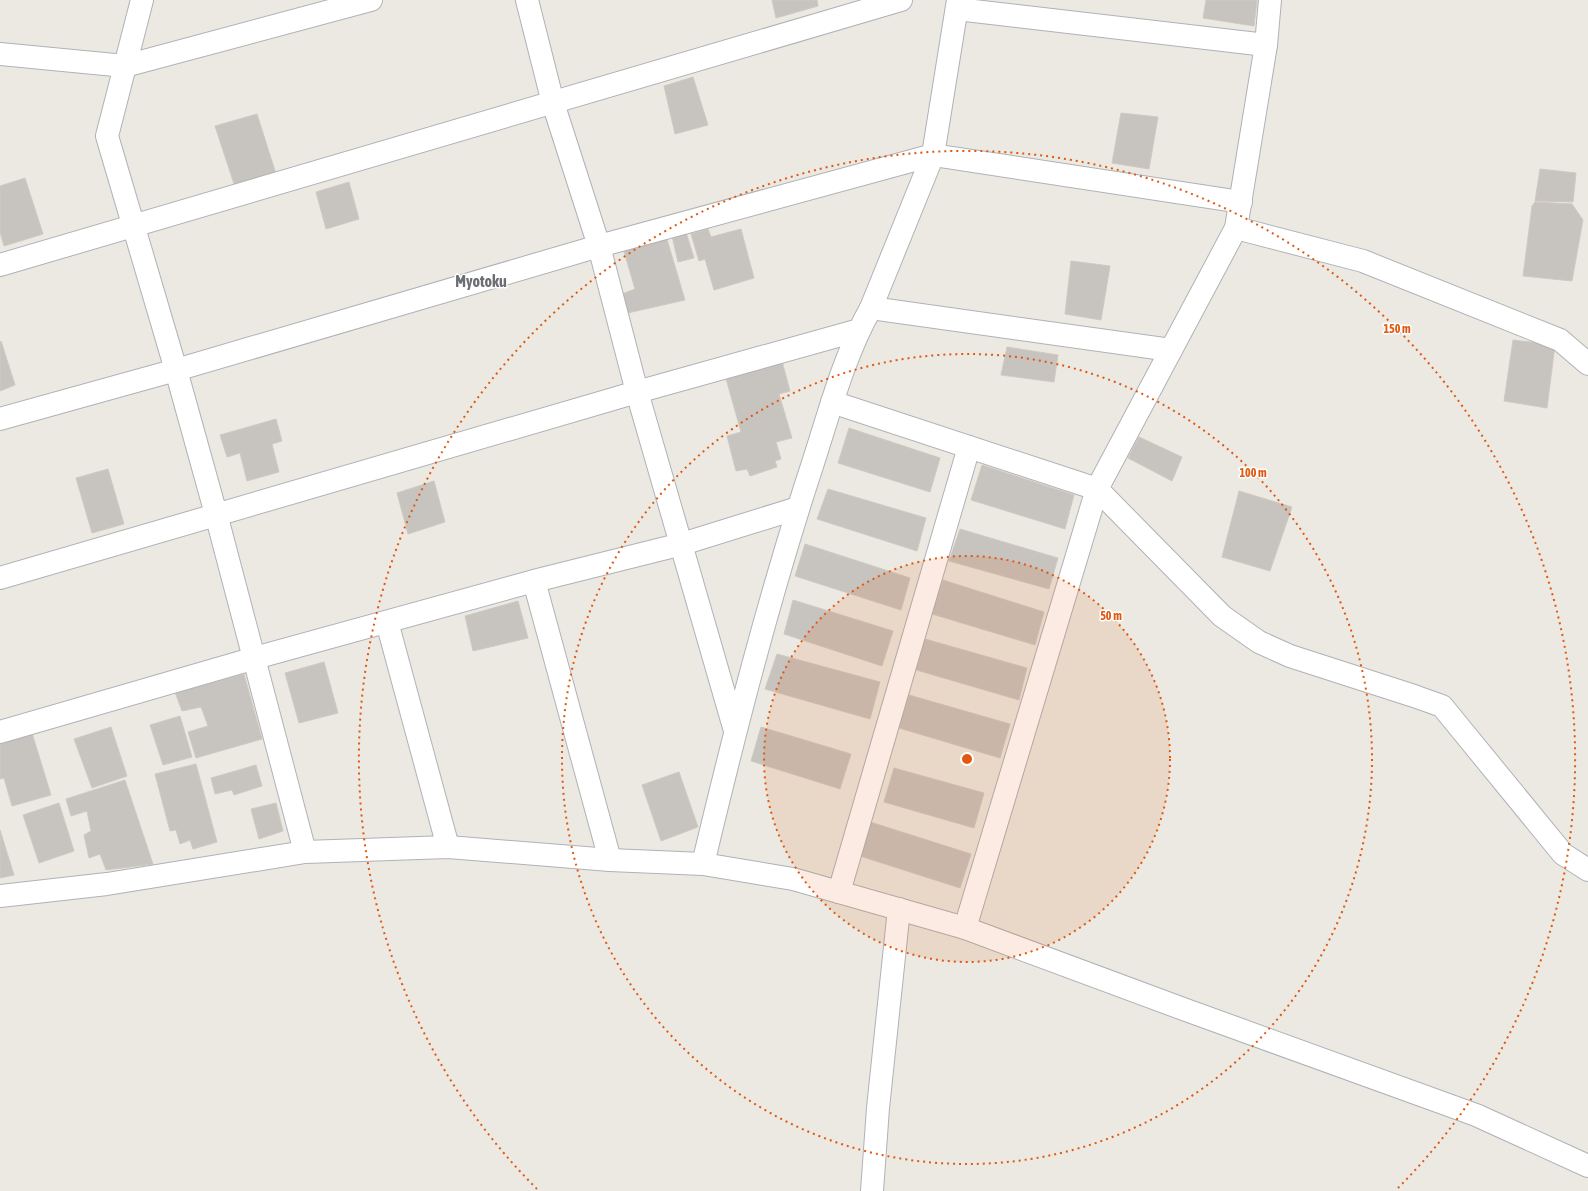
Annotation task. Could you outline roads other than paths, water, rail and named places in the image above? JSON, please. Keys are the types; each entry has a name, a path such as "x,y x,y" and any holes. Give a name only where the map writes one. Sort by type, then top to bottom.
{"street":[{"path":"142,0 107,136 176,370 216,514 305,852"},
{"path":"527,0 553,103 599,246 637,392 735,731"},
{"path":"0,265 901,0"},
{"path":"965,928 1097,489 1236,228 1266,45 1270,0"},
{"path":"0,54 125,66 367,1"},
{"path":"703,864 735,731 798,508 832,402 858,330 871,308 933,155 958,5 1266,45"},
{"path":"0,419 176,370 599,246 933,155 1241,202"},
{"path":"1236,228 1363,261 1560,340 1588,364"},
{"path":"871,308 1171,350"},
{"path":"0,578 637,392 858,330"},
{"path":"832,402 1097,489 1222,616 1259,642 1290,656 1442,706 1563,854 1588,870"},
{"path":"839,892 969,446"},
{"path":"0,732 255,658 534,581 682,544 798,508"},
{"path":"534,581 610,860"},
{"path":"387,622 448,847"},
{"path":"0,896 107,884 305,852 448,847 610,860 703,864 793,879 965,928 1476,1115 1588,1166"},
{"path":"872,1191 878,1108 899,909"}],"district":[{"name":"Myotoku","path":"481,281"}]}
